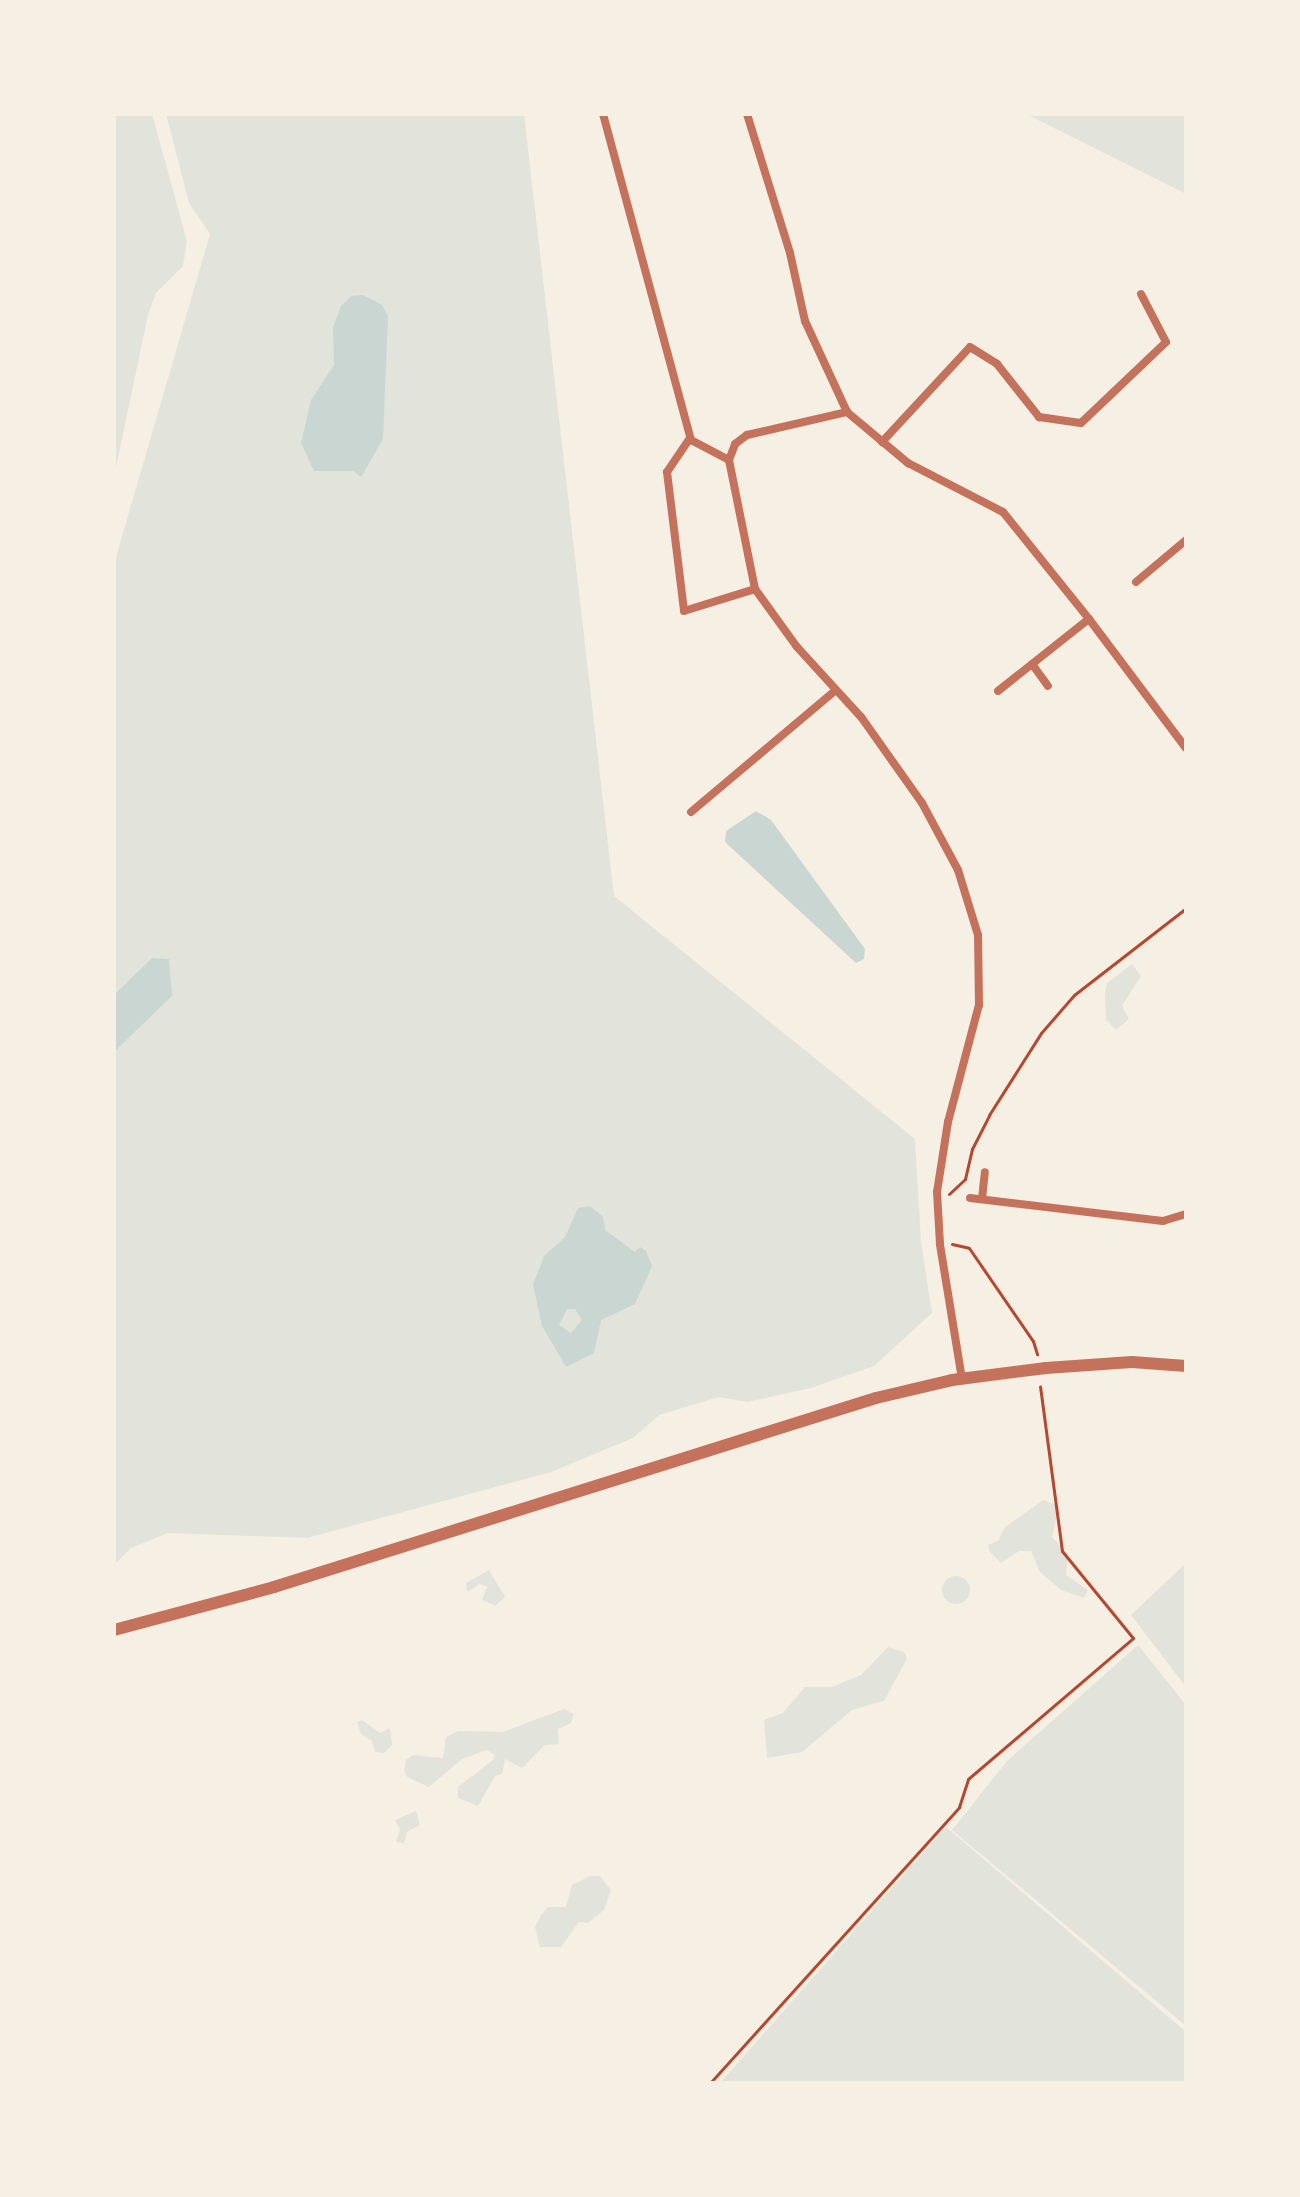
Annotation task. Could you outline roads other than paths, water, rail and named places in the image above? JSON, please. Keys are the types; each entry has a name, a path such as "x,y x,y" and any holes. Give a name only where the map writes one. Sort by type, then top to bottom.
{"street":[{"path":"603,114 690,438 729,460"},
{"path":"747,114 790,253 805,321 847,412 908,463 1003,512 1186,748"},
{"path":"882,442 970,347 997,364 1039,417 1081,423 1166,342 1141,294"},
{"path":"847,412 747,435 729,460 755,589 861,717 942,835 978,935 979,1005 948,1122 937,1192 940,1244 962,1379"},
{"path":"690,438 667,472 684,611 755,589"},
{"path":"1136,582 1185,543"},
{"path":"998,691 1089,619"},
{"path":"1032,664 1048,686"},
{"path":"691,812 836,690"},
{"path":"982,1199 985,1172"},
{"path":"970,1198 1163,1221 1186,1214"},
{"path":"114,1630 274,1587 876,1398 962,1379 1132,1362 1186,1366"}]}
